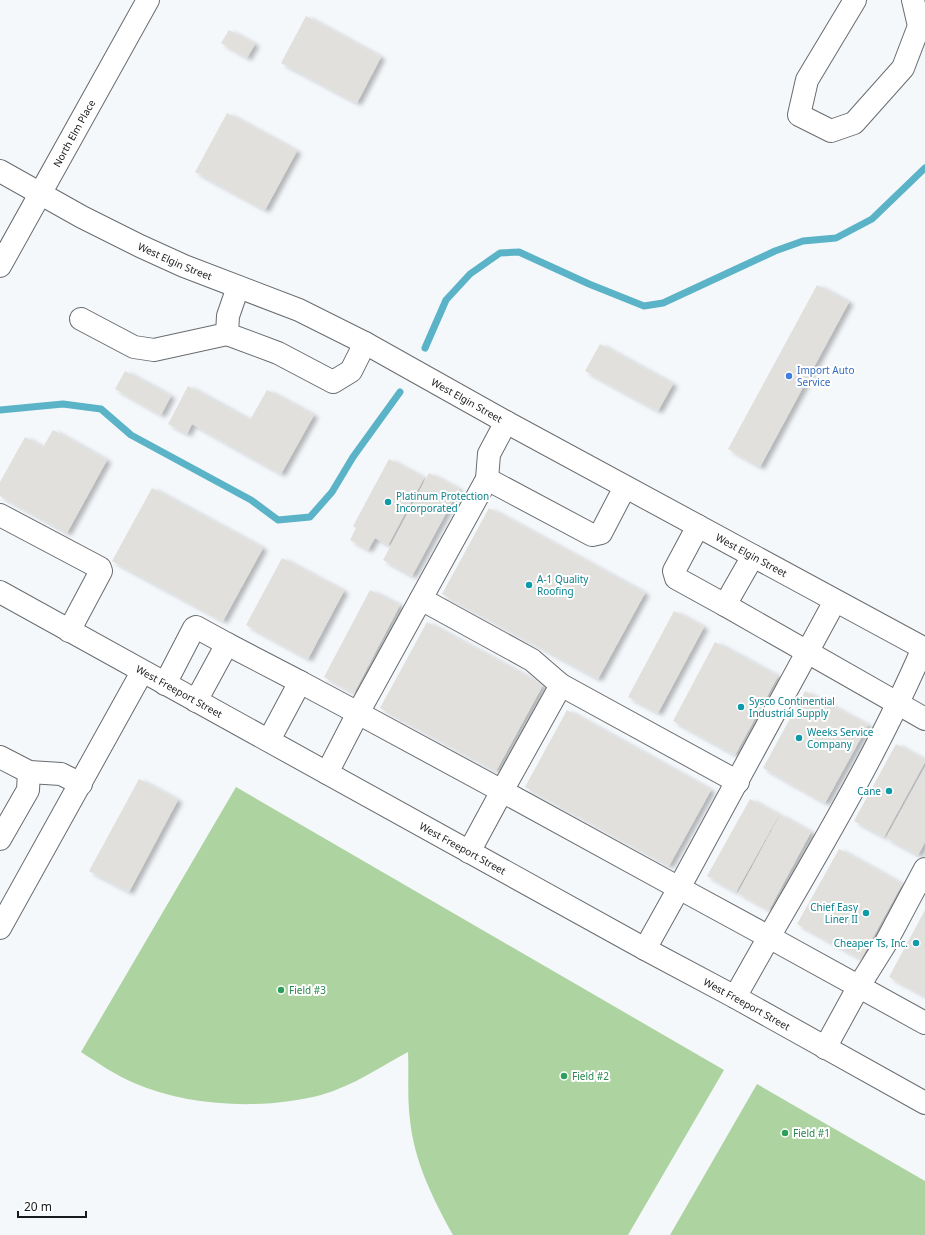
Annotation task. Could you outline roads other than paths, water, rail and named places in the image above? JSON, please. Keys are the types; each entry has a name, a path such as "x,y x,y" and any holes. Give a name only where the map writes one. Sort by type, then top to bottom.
{"street":[{"name":"North Elm Place","path":"0,266 148,0"},
{"path":"855,0 807,80 799,115 831,131 854,123 903,68 919,26 913,0"},
{"name":"West Elgin Street","path":"0,171 40,194 140,246 184,266 299,310 365,343 625,487 924,648"},
{"path":"227,334 228,316 238,286"},
{"path":"81,319 134,347 154,350 227,334 278,353 333,382 351,371 365,343"},
{"path":"327,773 358,713 487,479 489,454 506,422"},
{"path":"487,479 592,535 601,533 625,487"},
{"path":"0,515 100,568 101,571 69,631"},
{"path":"698,526 674,571 676,578 925,719"},
{"path":"725,605 753,556"},
{"name":"West Freeport Street","path":"0,592 142,672 269,740 825,1048 922,1096"},
{"path":"421,598 532,660 561,685 738,782"},
{"path":"645,949 738,782 835,601"},
{"path":"165,684 194,628 196,627 502,791 925,1023"},
{"path":"196,700 227,644"},
{"path":"735,997 831,829 899,703 924,648"},
{"path":"0,928 142,672"},
{"path":"269,740 300,682"},
{"path":"469,852 561,685"},
{"path":"0,756 29,772 60,774 81,784"},
{"path":"0,839 28,790 29,772"},
{"path":"825,1048 859,986 884,946 925,869"}],"waterway":[{"path":"425,348 446,300 470,274 500,253 519,252 589,284 644,306 663,303 775,251 803,241 836,238 872,219 925,168"},
{"path":"0,410 63,404 101,409 131,435 251,500 278,520 310,517 332,492 353,457 400,392"}],"place":[{"name":"Import Auto Service","path":"789,376"},
{"name":"Platinum Protection Incorporated","path":"388,502"},
{"name":"A-1 Quality Roofing","path":"529,585"},
{"name":"Sysco Continential Industrial Supply","path":"741,707"},
{"name":"Weeks Service Company","path":"799,738"},
{"name":"Cane","path":"889,791"},
{"name":"Chief Easy Liner II","path":"866,913"},
{"name":"Cheaper Ts, Inc.","path":"916,943"},
{"name":"Field #3","path":"281,990"},
{"name":"Field #2","path":"564,1076"},
{"name":"Field #1","path":"785,1133"}]}
